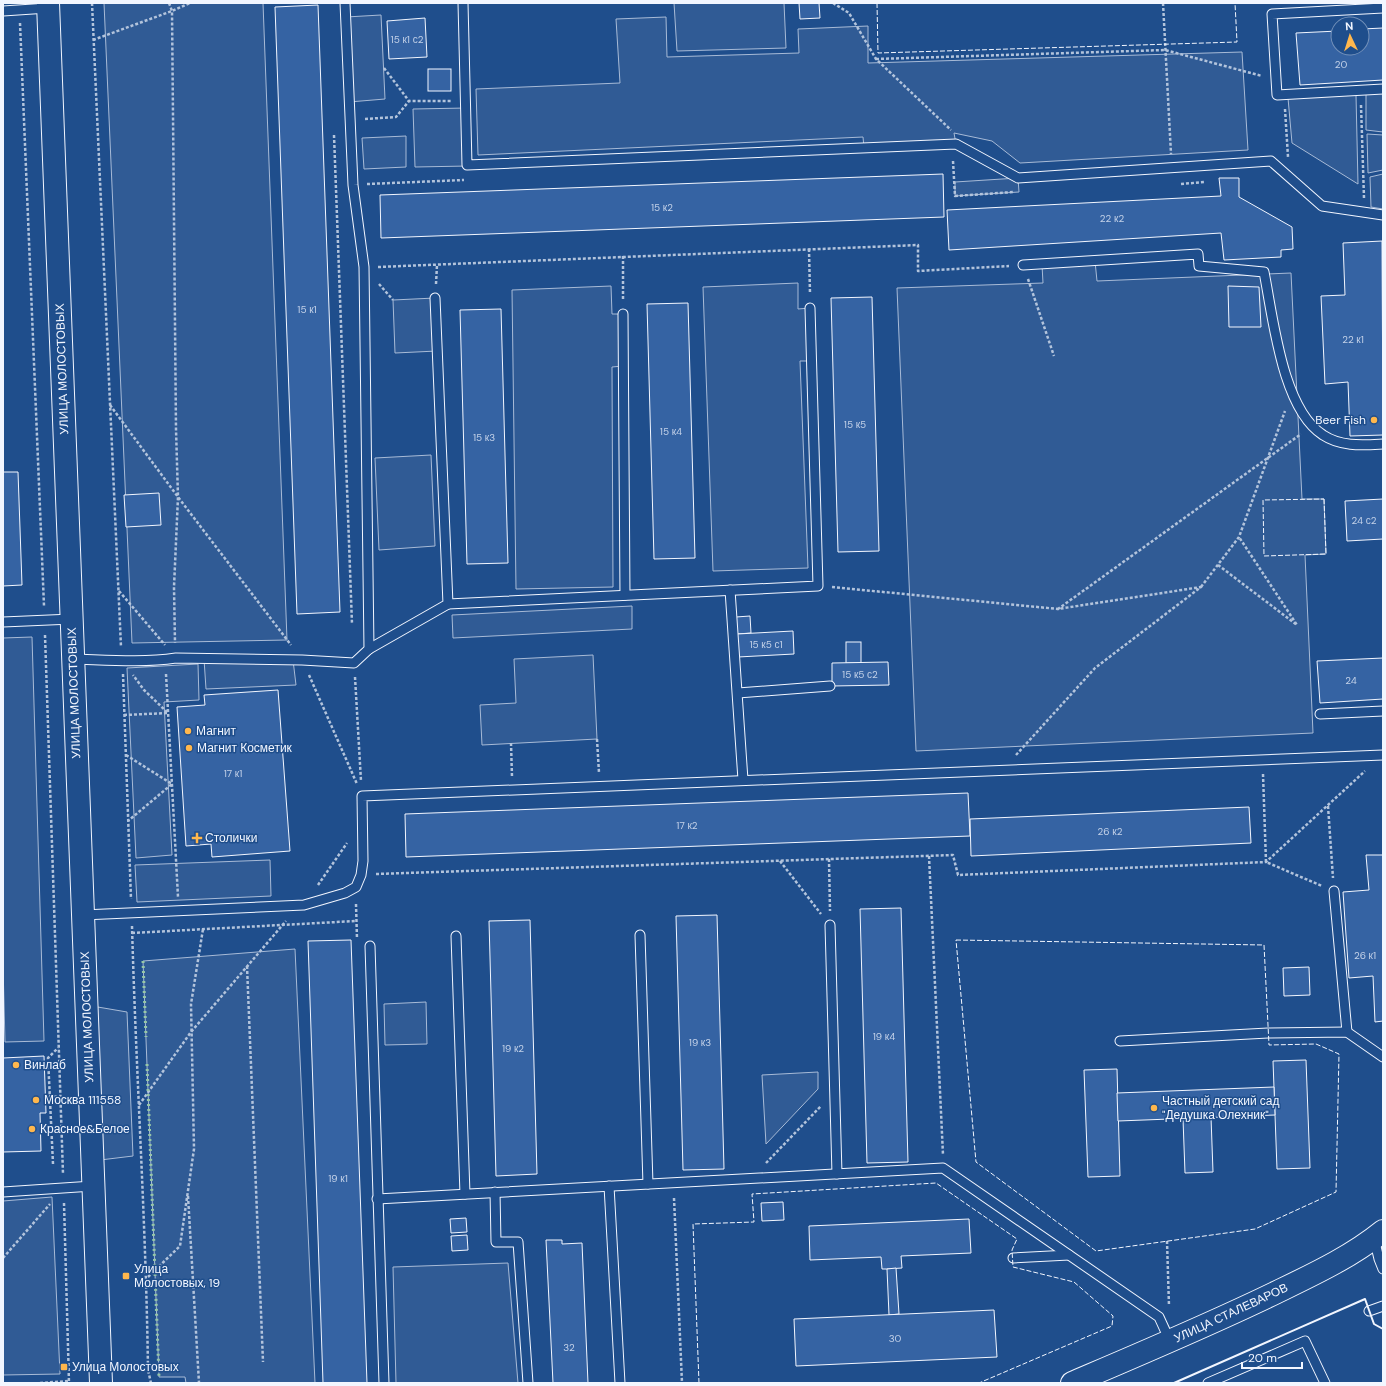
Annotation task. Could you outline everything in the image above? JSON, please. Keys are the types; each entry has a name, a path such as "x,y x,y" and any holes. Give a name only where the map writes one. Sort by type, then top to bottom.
{"street":[{"name":"УЛИЦА МОЛОСТОВЫХ","path":"48,6 101,1383"},
{"name":"УЛИЦА СТАЛЕВАРОВ","path":"1072,1383 1246,1307 1338,1260 1378,1234"}],"lane":[{"path":"345,3 353,185 364,267 369,649"},
{"path":"463,3 467,165 956,144 1018,178 1271,161 1322,206 1383,215"},
{"path":"3,12 48,6"},
{"path":"1383,8 1272,14 1277,95 1383,89"},
{"path":"1023,266 1198,254 1199,266 1264,272 1281,359 1300,408 1312,427 1325,436 1343,443 1360,445 1383,444"},
{"path":"436,298 448,604"},
{"path":"73,658 122,660 176,658 302,660 354,663 369,649 448,604 818,586 810,308"},
{"path":"623,314 625,595"},
{"path":"730,590 743,780"},
{"path":"3,622 72,619"},
{"path":"738,693 830,686"},
{"path":"1320,714 1383,711"},
{"path":"83,915 304,905 345,893 355,888 361,875 364,861 362,796 1383,755"},
{"path":"1334,891 1347,1032"},
{"path":"830,925 837,1174"},
{"path":"640,934 648,1184"},
{"path":"456,936 464,1194"},
{"path":"370,946 384,1383"},
{"path":"1120,1041 1268,1033 1347,1032 1383,1057"},
{"path":"377,1199 943,1168 1159,1317 1170,1341"},
{"path":"3,1192 93,1186"},
{"path":"609,1186 620,1383"},
{"path":"495,1192 496,1242 518,1242 528,1383"},
{"path":"1378,1234 1379,1259 1383,1269"},
{"path":"1013,1258 1069,1255"},
{"path":"1369,1311 1383,1306"},
{"path":"1208,1383 1305,1340 1325,1383"}],"path":[{"path":"92,3 126,755 147,1278 148,1370 151,1383"},
{"path":"169,3 172,11 178,497 174,587 176,658"},
{"path":"93,40 190,3"},
{"path":"833,3 850,13 876,59 954,133"},
{"path":"1163,3 1172,168"},
{"path":"19,10 44,620 60,1097 64,1164 63,1189 69,1382 40,1383"},
{"path":"876,59 1165,50 1276,79"},
{"path":"384,68 409,101"},
{"path":"1361,90 1364,212"},
{"path":"1284,94 1290,177"},
{"path":"350,119 396,117 409,101 465,100"},
{"path":"334,130 353,631"},
{"path":"946,161 954,160 955,196 1019,192"},
{"path":"353,185 471,180"},
{"path":"1181,184 1204,182"},
{"path":"364,267 918,245 918,271 1023,266 1054,356"},
{"path":"809,249 810,308"},
{"path":"623,256 623,314"},
{"path":"436,298 437,264"},
{"path":"1003,770 1095,668 1201,587 1218,565 1239,537 1292,390"},
{"path":"109,405 302,660 362,796"},
{"path":"1058,609 1312,427"},
{"path":"1218,565 1296,625 1239,537"},
{"path":"818,586 1058,609 1201,587"},
{"path":"119,590 176,658"},
{"path":"165,659 178,910"},
{"path":"122,660 144,690 168,713"},
{"path":"354,663 362,796"},
{"path":"124,715 168,713"},
{"path":"597,739 599,786"},
{"path":"511,744 512,790"},
{"path":"126,755 172,784"},
{"path":"1266,862 1383,755"},
{"path":"1263,760 1266,862"},
{"path":"128,822 172,784"},
{"path":"361,875 953,855 958,875 1266,862 1334,891 1328,806"},
{"path":"139,1105 191,1032 281,925 304,905 362,822"},
{"path":"929,856 943,1168"},
{"path":"829,859 830,925"},
{"path":"780,861 830,925"},
{"path":"132,933 356,921"},
{"path":"147,1278 180,1246 194,1149 191,1004 203,929"},
{"path":"247,966 263,1362"},
{"path":"53,1164 48,1058 59,1048"},
{"path":"750,1179 835,1092"},
{"path":"50,1096 60,1097"},
{"path":"673,1183 682,1383"},
{"path":"3,1258 63,1189"},
{"path":"188,1189 199,1383"},
{"path":"1167,1241 1169,1313"}],"shaded area":[{"path":"104,3 263,3 287,640 132,643"},
{"path":"674,3 784,3 786,48 677,51"},
{"path":"381,15 385,99 349,102 346,17"},
{"path":"666,17 667,57 799,53 798,29 868,26 868,63 1242,52 1248,150 1020,163 992,141 954,133 956,144 864,148 863,137 478,155 476,89 620,83 616,19"},
{"path":"1383,93 1383,132 1366,130 1366,94"},
{"path":"1356,95 1358,184 1292,143 1288,98"},
{"path":"466,108 468,166 415,167 413,109"},
{"path":"1367,134 1383,135 1383,170 1368,173"},
{"path":"406,136 406,167 364,169 362,138"},
{"path":"1383,174 1383,209 1371,207 1370,177"},
{"path":"1018,178 1019,192 955,196 955,182"},
{"path":"1095,261 1097,281 1291,273 1302,499 1324,499 1326,554 1305,555 1313,733 916,751 897,288 1043,283 1042,265"},
{"path":"798,283 798,309 810,308 811,361 800,361 808,568 713,571 703,287"},
{"path":"611,286 612,314 623,314 623,366 612,367 613,587 516,589 512,290"},
{"path":"435,298 437,351 395,353 393,300"},
{"path":"431,455 435,546 379,550 375,458"},
{"path":"632,606 632,629 453,638 452,615"},
{"path":"32,637 44,1041 5,1042 3,965 3,638"},
{"path":"593,655 597,739 482,745 480,705 516,703 514,659"},
{"path":"204,659 293,660 296,685 206,689"},
{"path":"198,664 199,700 164,702 172,855 136,858 127,668"},
{"path":"270,860 271,896 137,902 135,865"},
{"path":"295,949 315,1383 186,1383 185,1377 159,1377 143,961"},
{"path":"426,1002 427,1044 385,1045 384,1004"},
{"path":"86,1005 127,1012 133,1156 92,1161"},
{"path":"818,1072 818,1089 766,1144 762,1075"},
{"path":"52,1197 60,1374 3,1375 3,1201"},
{"path":"508,1263 518,1383 396,1383 393,1267"}],"building":[{"path":"799,3 819,3 820,18 800,19"},
{"path":"318,5 340,612 297,614 275,7"},
{"path":"425,18 427,57 389,59 387,21"},
{"path":"1383,28 1383,80 1300,85 1296,33 1330,31 1330,56 1370,56 1370,29"},
{"path":"428,69 451,69 451,91 428,91"},
{"path":"943,174 944,217 381,238 380,195"},
{"path":"1219,178 1239,178 1239,197 1292,227 1293,249 1281,250 1281,257 1224,260 1221,233 949,250 947,210 1221,196"},
{"path":"1382,241 1383,435 1350,436 1348,382 1325,384 1321,296 1345,295 1343,243"},
{"path":"1228,286 1259,287 1261,327 1229,327"},
{"path":"872,297 879,551 838,552 831,298"},
{"path":"688,303 695,558 654,559 647,304"},
{"path":"501,309 508,563 467,564 460,310"},
{"path":"3,472 18,472 22,585 3,586"},
{"path":"159,493 161,525 126,527 124,495"},
{"path":"1383,499 1383,539 1347,541 1345,501"},
{"path":"750,616 751,633 737,634 736,617"},
{"path":"793,631 794,654 738,657 737,634"},
{"path":"846,642 861,642 861,663 846,663"},
{"path":"1383,658 1383,699 1320,703 1317,661"},
{"path":"888,662 889,685 832,686 832,663"},
{"path":"278,690 290,851 212,857 211,844 186,846 177,707 205,705 204,695"},
{"path":"968,793 970,836 406,857 405,814"},
{"path":"1249,807 1251,843 971,856 970,819"},
{"path":"1366,855 1383,855 1383,1021 1375,1022 1373,976 1349,978 1343,892 1369,890"},
{"path":"901,908 908,1162 867,1163 860,909"},
{"path":"717,915 724,1169 683,1170 676,916"},
{"path":"530,920 537,1174 496,1176 489,921"},
{"path":"351,940 367,1383 323,1383 308,941"},
{"path":"1309,967 1310,995 1284,996 1283,968"},
{"path":"44,1056 46,1113 40,1113 41,1151 3,1152 3,1058"},
{"path":"1306,1060 1310,1168 1277,1169 1273,1061"},
{"path":"1117,1069 1120,1176 1088,1177 1084,1070"},
{"path":"1274,1087 1275,1115 1118,1121 1117,1093"},
{"path":"1211,1117 1213,1172 1185,1173 1183,1119"},
{"path":"783,1202 784,1220 762,1221 761,1203"},
{"path":"466,1218 467,1232 451,1233 450,1219"},
{"path":"969,1219 971,1253 901,1256 902,1268 887,1269 882,1269 881,1257 810,1260 809,1226"},
{"path":"467,1235 468,1250 452,1251 451,1236"},
{"path":"546,1240 562,1240 562,1244 582,1243 588,1383 553,1383"},
{"path":"896,1268 899,1314 889,1315 887,1269"},
{"path":"994,1310 997,1357 796,1366 794,1319"}],"hedge":[{"path":"143,961 146,1037"},
{"path":"147,1064 159,1377"}],"fence":[{"path":"877,3 878,53 1237,42 1235,3"},
{"path":"1324,499 1326,554 1264,556 1263,500 1324,499"},
{"path":"956,940 1264,945 1269,1045 1316,1044 1339,1054 1336,1192 1255,1229 1096,1251 976,1162 956,940"},
{"path":"699,1383 693,1224 754,1222 752,1194 936,1183 1017,1239 1012,1250 1013,1267 1074,1282 1113,1316 1112,1326 979,1383"}],"wall":[{"path":"1174,1383 1365,1299 1374,1324 1383,1329"}],"place":[{"name":"Beer Fish","path":"1374,420"},
{"name":"Магнит","path":"188,731"},
{"name":"Магнит Косметик","path":"189,748"},
{"name":"Столички","path":"197,838"},
{"name":"Винлаб","path":"16,1065"},
{"name":"Москва 111558","path":"36,1100"},
{"name":"Частный детский сад \"Дедушка Олехник\"","path":"1154,1108"},
{"name":"Красное&Белое","path":"32,1129"},
{"name":"Улица Молостовых, 19","path":"126,1276"},
{"name":"Улица Молостовых","path":"64,1367"}]}
